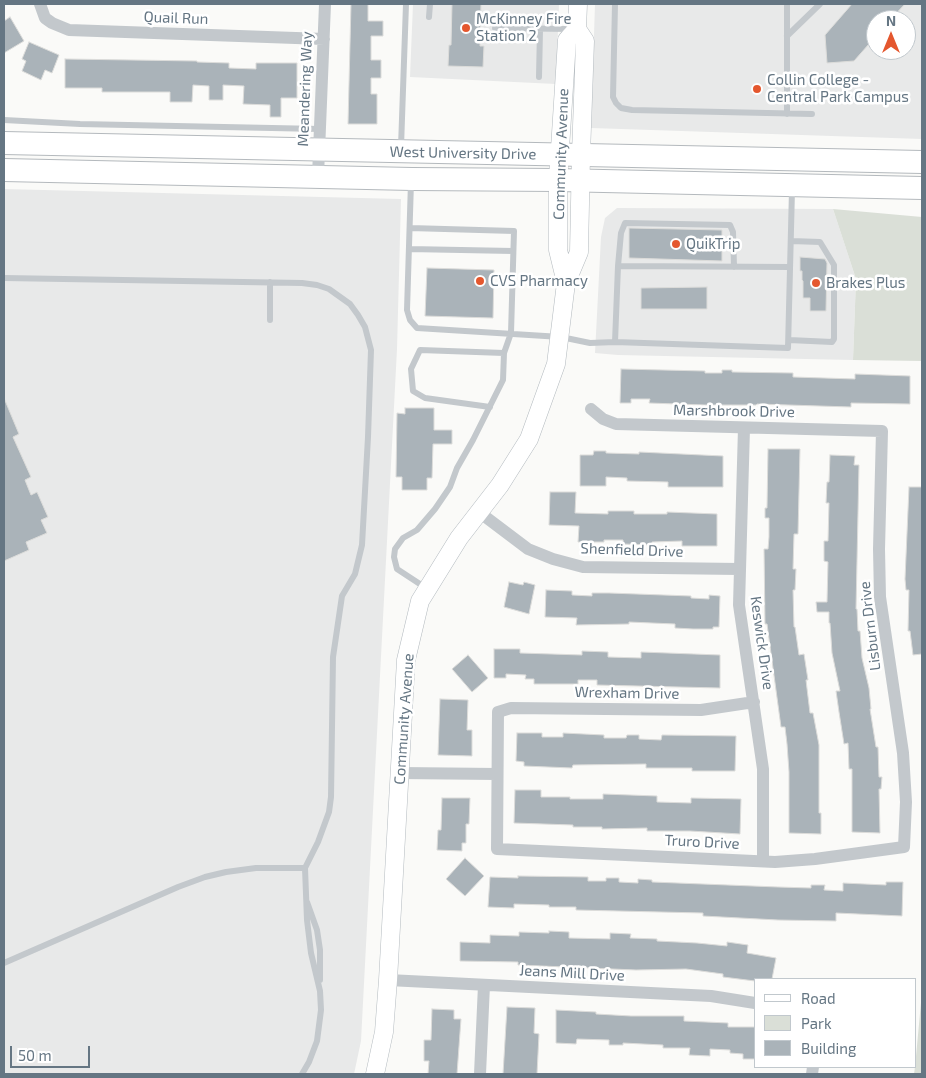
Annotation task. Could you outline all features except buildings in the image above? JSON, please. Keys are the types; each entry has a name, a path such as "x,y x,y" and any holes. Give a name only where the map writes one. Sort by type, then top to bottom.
{"highway":[{"name":"West University Drive","path":"4,143 319,139 401,151 922,162"},
{"name":"West University Drive","path":"4,170 922,188"}],"street":[{"name":"Quail Run","path":"40,4 45,18 69,30 324,39"},
{"name":"Meandering Way","path":"318,176 325,4"},
{"name":"Community Avenue","path":"375,1074 384,1032 388,980 406,660 420,601 459,538 500,485 529,439 556,364 561,337 566,283 579,252 580,180 570,155 567,40 577,29 578,4"},
{"name":"Community Avenue","path":"566,283 558,250 558,180 570,155"},
{"name":"Marshbrook Drive","path":"590,409 603,419 616,424 882,431"},
{"name":"Keswick Drive","path":"744,428 739,605 763,769 763,861"},
{"name":"Lisburn Drive","path":"882,431 879,549 880,597 903,753 906,802 904,847"},
{"name":"Shenfield Drive","path":"479,512 528,549 553,559 583,567 739,569"},
{"name":"Wrexham Drive","path":"497,774 498,712 511,708 701,710 754,702"},
{"path":"400,773 497,774"},
{"name":"Truro Drive","path":"497,774 497,849 763,861 815,859 904,847"},
{"name":"Jeans Mill Drive","path":"388,980 711,996 754,1003"},
{"path":"480,1074 484,985"}],"lane":[{"path":"401,151 406,4"},
{"path":"429,17 430,4"},
{"path":"615,4 613,97 621,108 632,110 812,114"},
{"path":"787,4 787,114"},
{"path":"787,36 820,4"},
{"path":"495,28 577,29"},
{"path":"539,77 540,30"},
{"path":"4,120 319,139"},
{"path":"412,178 407,310 413,324 423,329 561,337 590,343 615,342 788,348 792,185"},
{"path":"615,342 618,266 621,233 625,223 730,225 733,232 734,267"},
{"path":"410,228 514,231 511,333 504,352 503,380 457,468 450,488 417,530 402,538 395,549 394,557 397,570 428,589"},
{"path":"788,340 832,342 834,338 834,265 820,242 791,241"},
{"path":"409,249 513,251"},
{"path":"618,266 790,267"},
{"path":"4,278 317,284 340,296 358,315 369,338 371,350 362,545 355,574 342,596 333,657 332,797 324,829 305,868 305,899 318,930 321,1010 314,1051 302,1074"},
{"path":"270,282 270,320"},
{"path":"490,407 425,398 413,391 411,369 420,350 504,352"},
{"path":"4,963 205,877 245,869 305,868"}],"shaded area":[{"path":"413,4 559,4 556,84 410,77"},
{"name":"Collin College - Central Park Campus","path":"595,4 922,4 922,139 591,128"},
{"path":"4,189 401,199 397,349 361,1041 354,1074 4,1074"},
{"path":"617,208 833,209 856,279 853,360 595,353 601,237 605,218"}],"green space":[{"path":"833,209 922,217 922,361 853,360 856,279"},
{"path":"922,992 922,1074 914,1074"}],"place":[{"name":"McKinney Fire Station 2","path":"466,28"},
{"name":"Collin College - Central Park Campus","path":"757,89"},
{"name":"QuikTrip","path":"676,244"},
{"name":"CVS Pharmacy","path":"480,281"},
{"name":"Brakes Plus","path":"816,283"}]}
